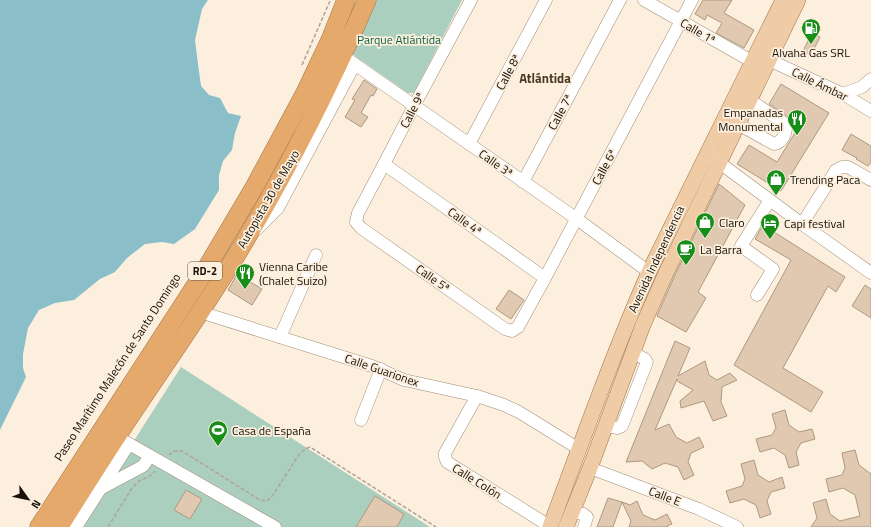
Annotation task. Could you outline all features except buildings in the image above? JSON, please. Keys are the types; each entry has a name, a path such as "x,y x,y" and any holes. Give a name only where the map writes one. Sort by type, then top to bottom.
{"highway":[{"name":"Autopista 30 de Mayo","path":"39,527 203,274 255,186 305,93 331,38 346,0"},
{"name":"Autopista 30 de Mayo","path":"58,527 123,440 243,244 349,60 367,0"}],"main road":[{"name":"Avenida Independencia","path":"566,527 590,468 643,325 666,273 752,62 783,0"},
{"name":"Avenida Independencia","path":"550,527 648,272 713,158 738,124 798,0"}],"street":[{"name":"Calle 9ª","path":"356,222 358,213 471,0"},
{"name":"Calle 8ª","path":"469,144 546,0"},
{"name":"Calle 7ª","path":"523,182 620,0"},
{"name":"Calle 1ª","path":"644,0 752,62"},
{"name":"Calle 6ª","path":"512,331 518,327 545,278 692,0"},
{"path":"752,62 760,59 769,60"},
{"name":"Calle 3ª","path":"349,60 577,219 648,272"},
{"name":"Calle Ámbar","path":"769,60 842,94 871,111"},
{"path":"842,94 862,87 871,79"},
{"path":"738,124 774,144 779,142 784,135 786,127 785,124 750,100"},
{"path":"713,158 871,273"},
{"name":"Calle 4ª","path":"384,164 545,278"},
{"path":"802,224 836,170 842,166 848,167 871,180"},
{"path":"757,295 773,269 741,246 770,200"},
{"name":"Calle 5ª","path":"356,222 361,228 505,329 512,331"},
{"path":"280,337 316,255"},
{"name":"Calle Guarionex","path":"200,312 372,366 404,380 477,396 504,405 519,412 579,449"},
{"path":"361,420 381,369"},
{"name":"Calle Colón","path":"477,396 445,453 447,462 550,527"},
{"path":"76,527 100,489 123,440 275,527"},
{"path":"100,489 143,466 150,456"},
{"name":"Calle E","path":"590,468 699,509 737,527"},
{"path":"572,512 583,514 587,517 584,527"}],"path":[{"path":"300,68 330,0"},
{"path":"108,527 132,488 150,476 163,464 166,458 173,451 182,452 260,500 267,501 273,495 298,456 305,449 310,448 436,527"}],"green space":[{"name":"Parque Atlántida","path":"373,0 462,0 413,93 408,93 352,53"},
{"name":"Casa de España","path":"181,367 430,527 79,527"}],"water":[{"path":"0,0 208,0 202,9 195,40 201,86 209,95 220,98 228,113 241,116 235,133 232,150 223,161 219,175 219,190 195,229 174,244 162,242 145,244 127,258 115,272 100,279 74,300 55,303 39,310 28,328 23,354 23,368 26,377 0,430"}],"place":[{"name":"Alvaha Gas SRL","path":"811,45"},
{"name":"Empanadas Monumental","path":"797,136"},
{"name":"Trending Paca","path":"776,196"},
{"name":"Claro","path":"705,239"},
{"name":"Capi festival","path":"770,240"},
{"name":"La Barra","path":"686,266"},
{"name":"Vienna Caribe (Chalet Suizo)","path":"245,290"},
{"name":"Casa de España","path":"218,447"}],"district":[{"name":"Atlántida","path":"545,78"}]}
